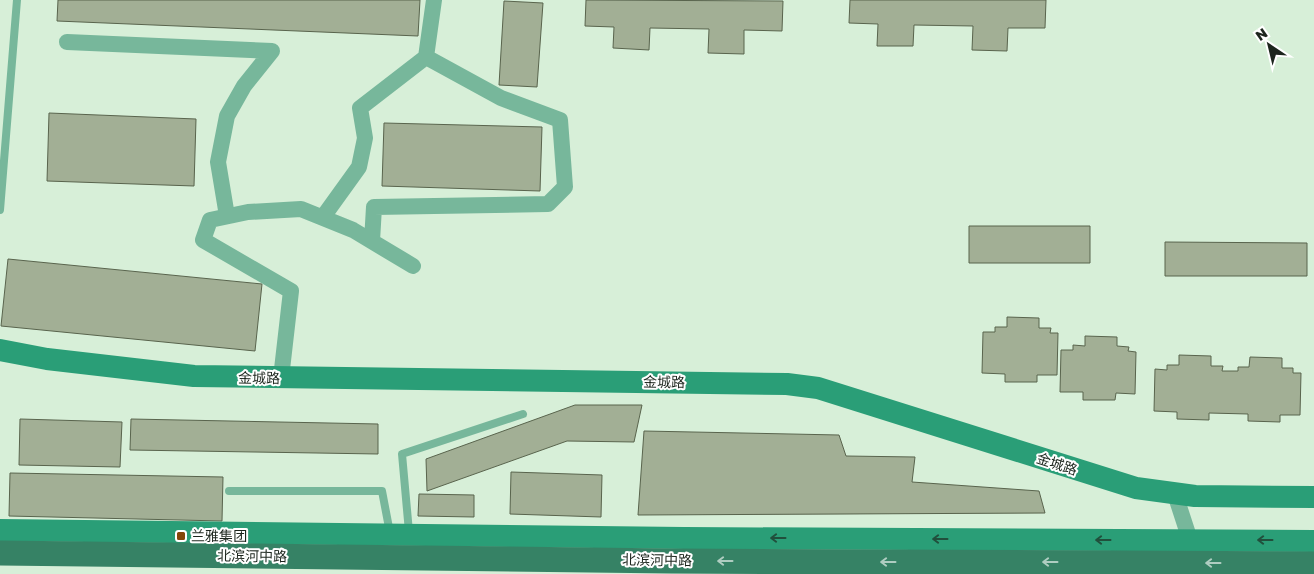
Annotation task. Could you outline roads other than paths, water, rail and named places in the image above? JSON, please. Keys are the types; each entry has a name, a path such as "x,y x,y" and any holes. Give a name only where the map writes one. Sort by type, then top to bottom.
{"main road":[{"name":"北滨河中路","path":"0,553 671,561 1314,564"}],"street":[{"path":"323,218 360,167 365,138 360,108 426,57 434,0"},
{"path":"66,42 272,51 244,86 227,116 218,162 227,216"},
{"path":"372,241 374,207 548,204 565,187 560,120 501,98 426,57"},
{"path":"281,378 292,292 204,240 210,220 248,212 301,209 353,230 414,266"},
{"name":"金城路","path":"0,350 47,359 146,372 194,376 528,379 787,384 818,388 1102,479 1136,488 1176,494 1314,497"},
{"path":"1176,494 1190,540"},
{"path":"0,530 1314,541"}],"lane":[{"path":"0,210 17,0"},
{"path":"400,534 402,454 523,414"},
{"path":"229,491 382,492 400,534"}],"place":[{"name":"兰雅集团","path":"181,536"}]}
